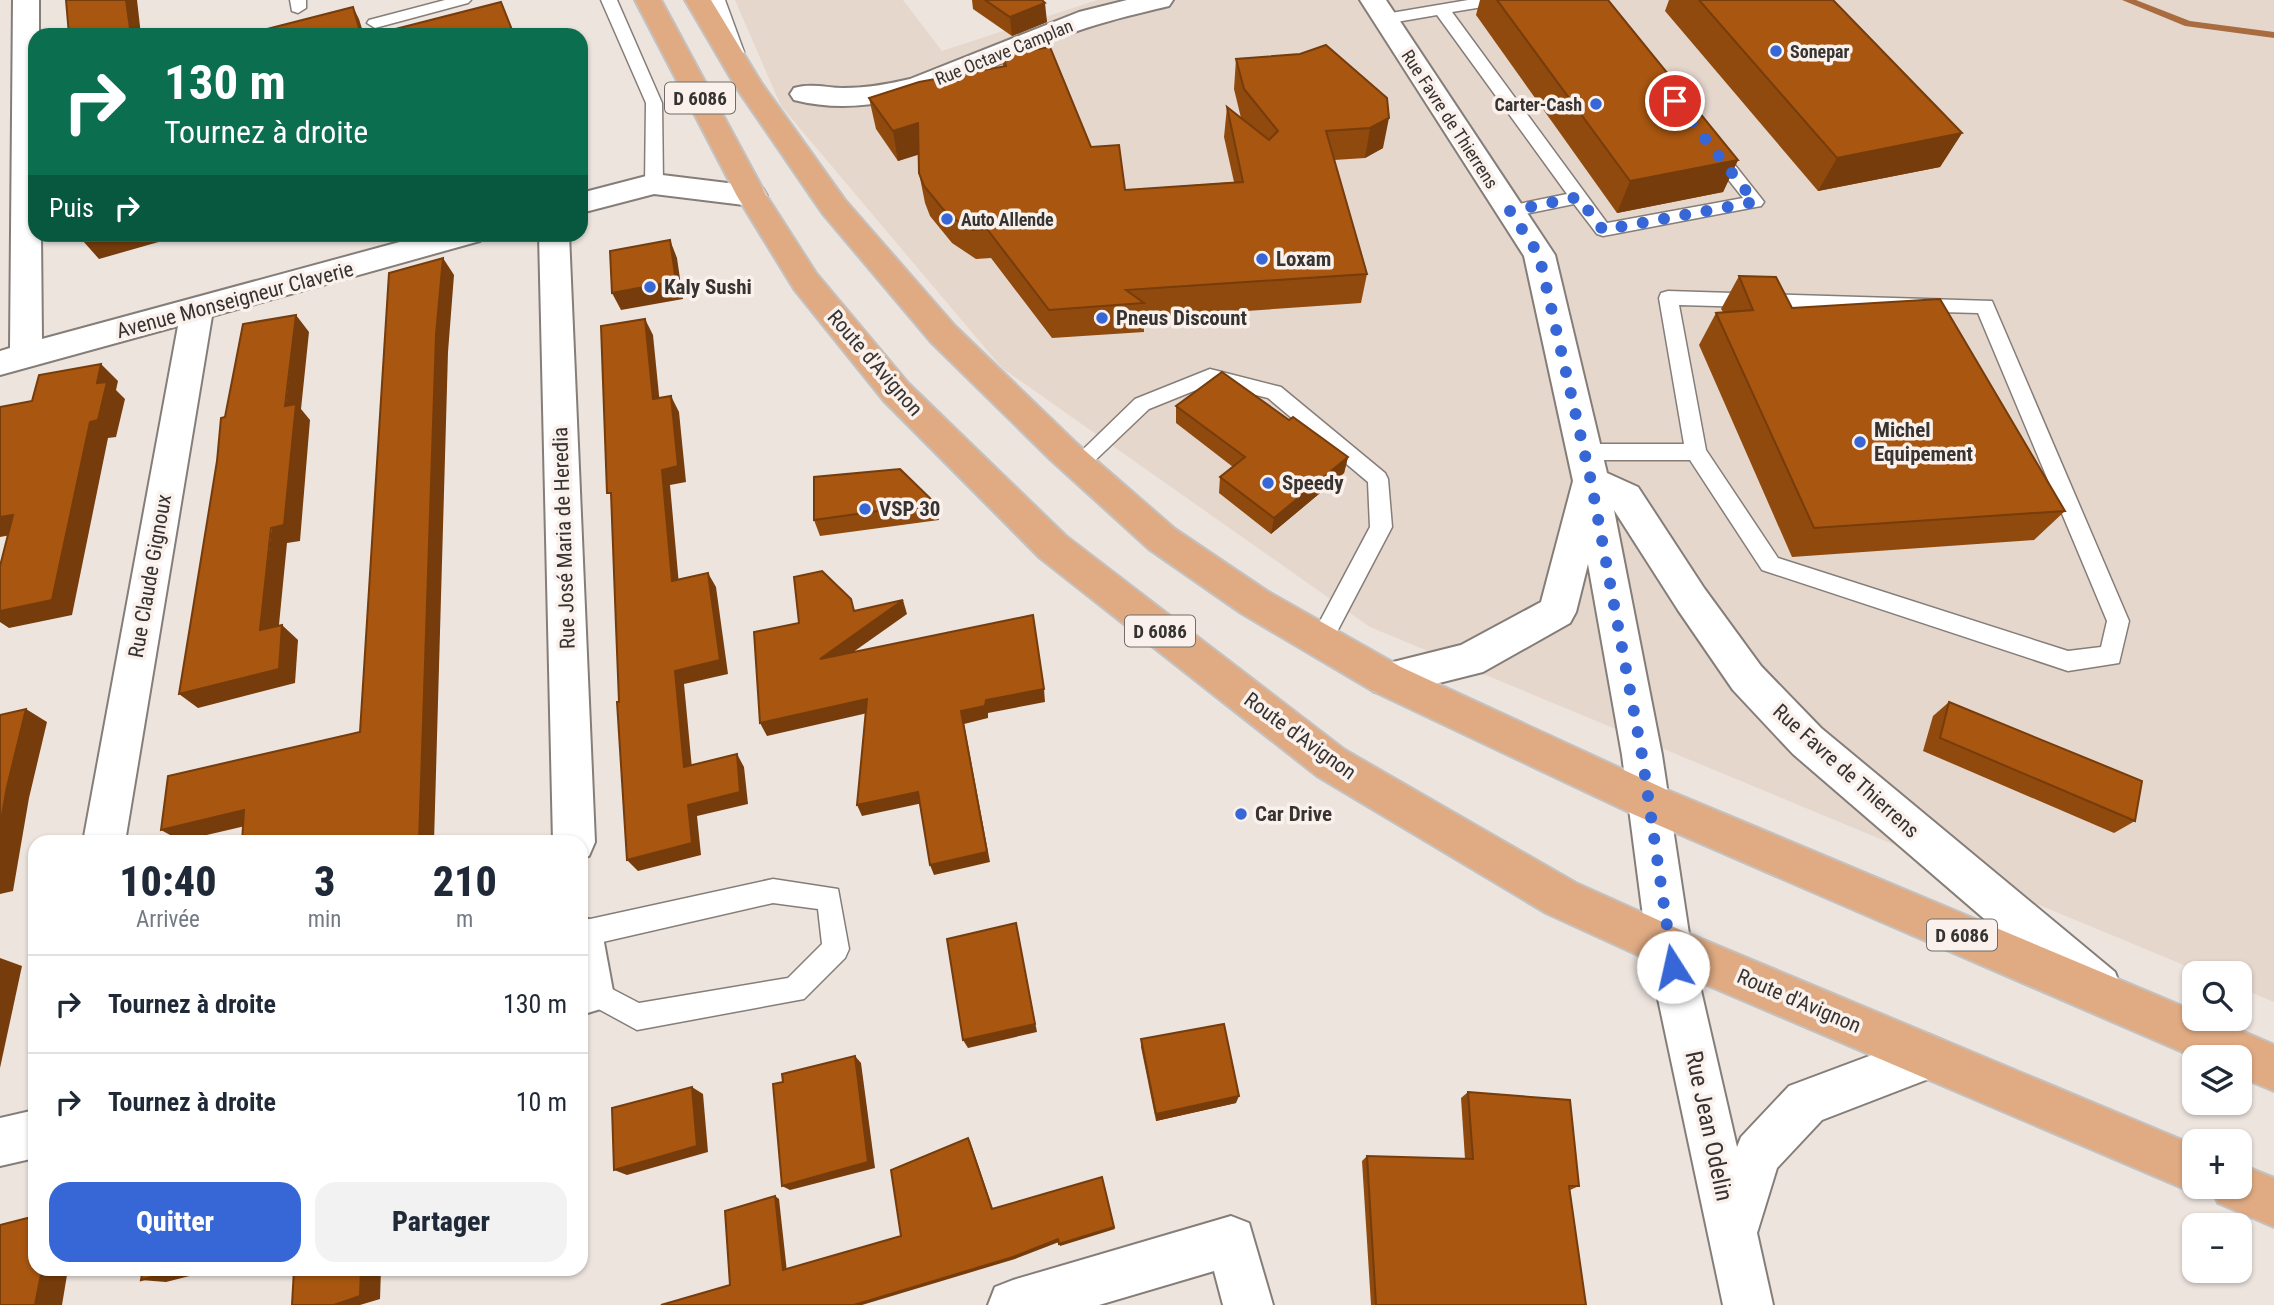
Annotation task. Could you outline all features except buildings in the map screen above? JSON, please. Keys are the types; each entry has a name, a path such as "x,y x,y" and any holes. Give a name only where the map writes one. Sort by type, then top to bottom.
{"main road":[{"name":"Route d'Avignon","path":"648,0 752,196 805,281 896,392 1053,547 1331,763 1561,898 1669,947 2182,1164"},
{"name":"D 6086","path":"698,0 750,88 834,207 943,334 1078,464 1162,539 1254,602 1387,678 1650,802 2274,1068"},
{"path":"2252,1193 2274,1203"}],"street":[{"path":"13,360 26,0"},
{"name":"Rue Octave Camplan","path":"804,94 825,97 881,96 958,74 1088,18 1160,0"},
{"name":"Rue Favre de Thierrens","path":"1379,9 1539,255 1587,467 1650,802 1669,947"},
{"path":"588,201 654,184 752,196"},
{"name":"Avenue Monseigneur Claverie","path":"13,360 441,242"},
{"name":"Rue José Maria de Heredia","path":"554,242 574,835"},
{"name":"Rue Claude Gignoux","path":"105,835 197,311"},
{"name":"Rue Favre de Thierrens","path":"1387,678 1469,660 1557,612 1587,467"},
{"name":"Rue Favre de Thierrens","path":"1587,467 1625,498 1690,599 1747,678 1807,741 2111,998"},
{"name":"Rue Jean Odelin","path":"1669,947 1748,1305"},
{"path":"1732,1233 1758,1154 1806,1103 1928,1057"},
{"path":"0,1142 28,1136"},
{"path":"1013,1305 1231,1241 1248,1305"}],"lane":[{"path":"375,23 463,0"},
{"path":"609,0 654,103 654,184"},
{"path":"716,0 750,88"},
{"path":"1379,9 1442,10 1495,0"},
{"path":"1442,10 1603,230 1755,202 1704,138"},
{"path":"1510,211 1578,197"},
{"path":"1668,298 1986,306 2118,621 2111,656 2068,661 1770,564 1696,452 1668,298"},
{"path":"1078,464 1142,404 1210,376 1273,392 1378,479 1381,527 1321,640"},
{"path":"1587,467 1696,452"},
{"path":"588,934 773,891 829,898 836,949 796,990 638,1017 588,993"}],"shaded area":[{"path":"735,0 903,0 942,51 1097,0 2274,0 2274,1002 2252,993 2252,961 2182,961 2182,964 1370,627 1002,368 781,106"}],"waterway":[{"path":"2127,0 2188,24 2274,35"}],"place":[{"name":"Sonepar","path":"1776,51"},
{"name":"Carter-Cash","path":"1596,104"},
{"name":"Auto Allende","path":"947,219"},
{"name":"Loxam","path":"1262,259"},
{"name":"Kaly Sushi","path":"650,287"},
{"name":"Pneus Discount","path":"1102,318"},
{"name":"Michel Equipement","path":"1860,442"},
{"name":"Speedy","path":"1268,483"},
{"name":"VSP 30","path":"865,509"},
{"name":"Car Drive","path":"1241,814"}],"route":[{"path":"1673,967 1650,802 1591,481 1539,255 1510,211 1578,197 1603,230 1755,202 1675,101"}]}
